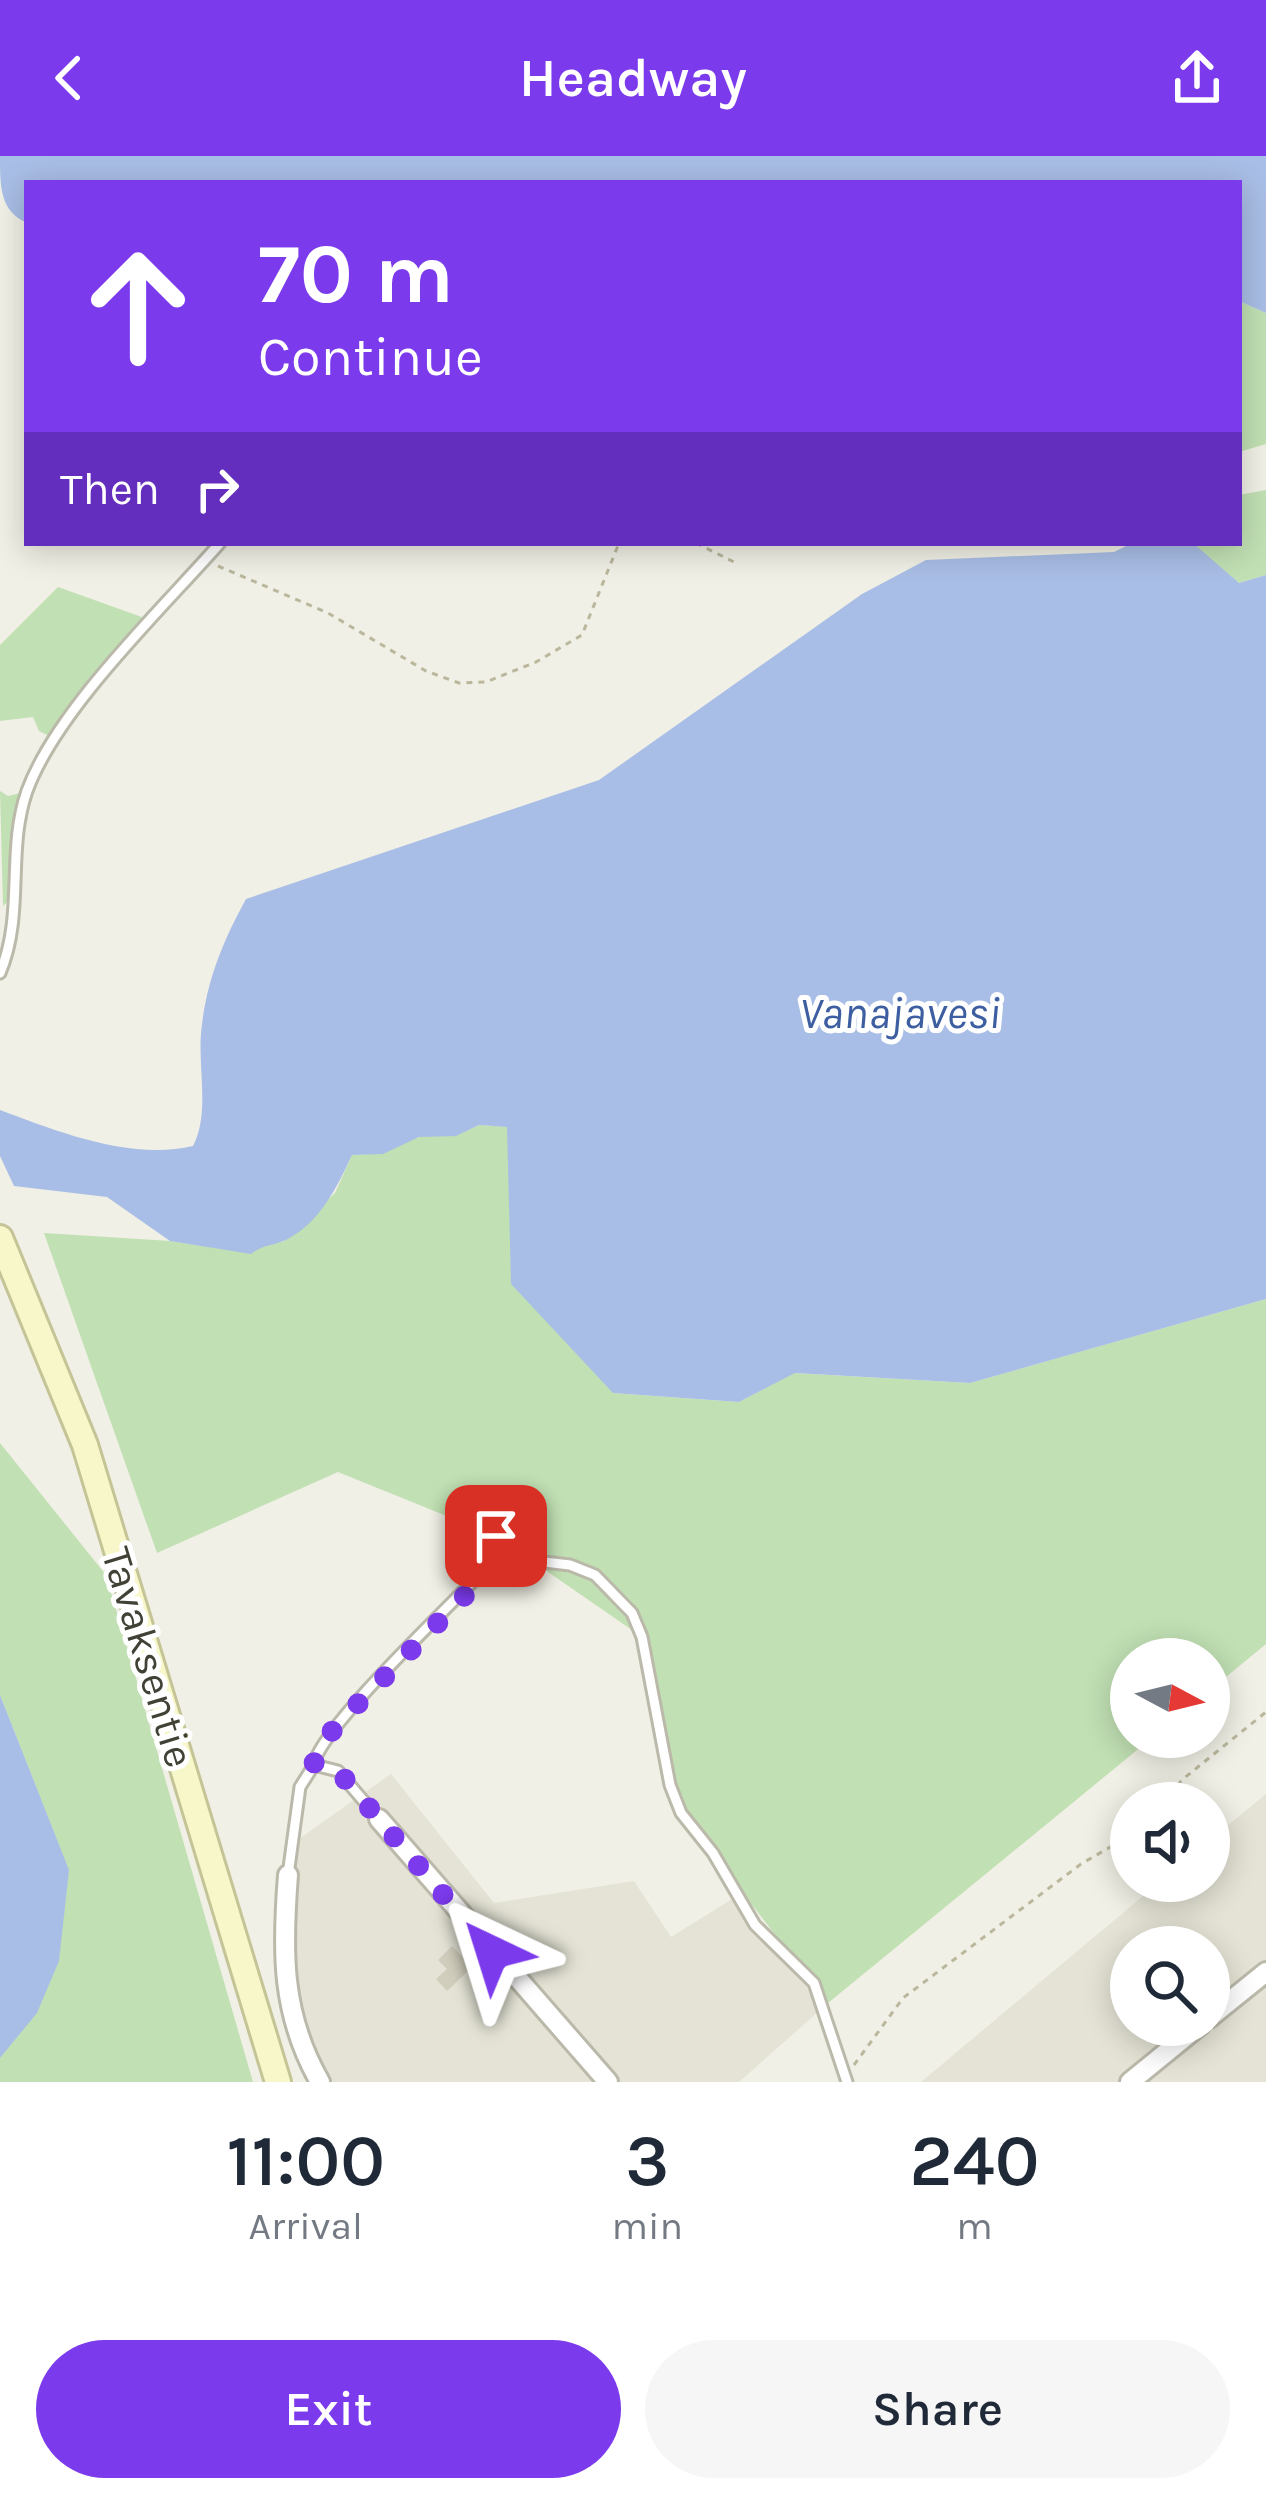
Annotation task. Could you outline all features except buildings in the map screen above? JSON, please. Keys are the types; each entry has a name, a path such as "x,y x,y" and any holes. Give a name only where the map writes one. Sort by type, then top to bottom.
{"main road":[{"name":"Tavaksentie","path":"0,1238 85,1445 278,2082"}],"street":[{"path":"379,1819 608,2082"},
{"path":"288,1875 284,1988 293,2025 320,2082"},
{"path":"1230,2001 1266,1972"},
{"path":"1130,2082 1174,2046"}],"lane":[{"path":"0,973 15,933 20,822 40,764 136,638 217,546"},
{"path":"496,1536 500,1560"},
{"path":"288,1875 300,1786 314,1765 315,1752 338,1724 500,1560 570,1565 595,1575 632,1613 642,1637 670,1785 681,1813 713,1852 755,1925 814,1983 846,2079"},
{"path":"314,1765 338,1771 379,1819"}],"path":[{"path":"208,557 231,576 328,613 426,671 472,682 536,662 582,634 618,546"},
{"path":"702,546 736,563"},
{"path":"1180,1782 1266,1712"},
{"path":"846,2079 903,1998 1110,1847"}],"shaded area":[{"path":"391,1774 494,1903 634,1881 671,1937 737,1896 828,2003 739,2082 327,2082 301,2042 279,1925 286,1848"},
{"path":"1266,1794 1266,2082 921,2082 1136,1902 1230,1902 1230,1824"}],"green space":[{"path":"1242,302 1266,313 1266,444 1242,451"},
{"path":"1266,490 1266,575 1239,583 1195,546 1242,546 1242,494"},
{"path":"58,587 150,620 55,739 39,731 33,717 0,721 0,645"},
{"path":"0,791 8,796 28,791 20,822 18,891 3,906"},
{"path":"479,1125 508,1127 613,1393 739,1402 794,1373 970,1383 1266,1299 1266,1644 1230,1674 1230,1638 1110,1638 1110,1758 1127,1758 828,2003 681,1813 642,1637 496,1536 338,1472 157,1553 44,1233 170,1241 251,1253 264,1243 283,1242 335,1193 352,1155"},
{"path":"0,1443 106,1575 253,2082 0,2082 0,2058 69,1871 0,1695"}],"water":[{"path":"0,156 1266,156 1266,313 1242,302 1242,180 24,180 24,221 11,212 1,188"},
{"name":"Vanajavesi","path":"1126,546 1196,546 1239,583 1266,575 1266,1299 970,1383 795,1373 739,1402 613,1393 511,1284 507,1127 479,1125 456,1136 419,1137 383,1154 352,1155 309,1224 286,1240 251,1254 170,1241 107,1197 14,1186 0,1156 0,1110 119,1147 169,1150 193,1146 201,1120 201,1033 207,997 223,947 246,899 599,780 862,594 926,560 1114,552"},
{"path":"0,1695 69,1870 59,1961 37,2013 0,2058"}],"route":[{"path":"492,1952 338,1771 326,1764 314,1765 315,1752 338,1724 485,1569 500,1560 496,1536"}]}
